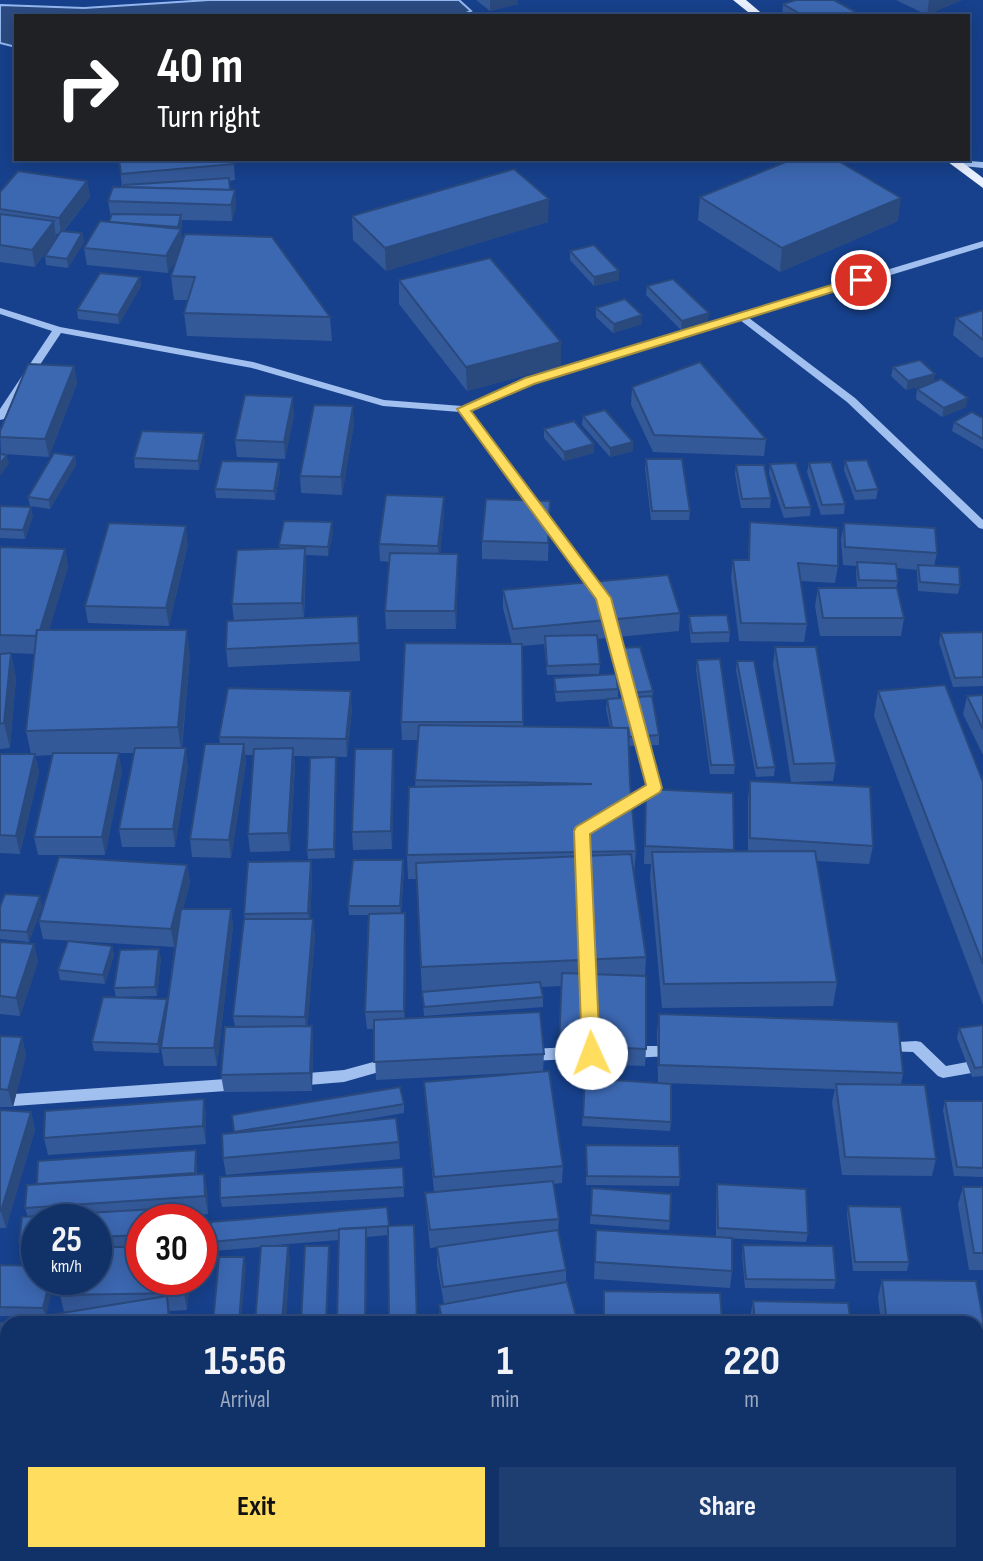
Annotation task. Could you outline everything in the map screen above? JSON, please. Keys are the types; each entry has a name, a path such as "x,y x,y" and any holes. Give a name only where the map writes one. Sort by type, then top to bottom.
{"main road":[{"path":"739,0 757,14"},
{"path":"952,161 983,184"}],"street":[{"path":"952,161 983,165"},
{"path":"0,311 58,330 253,365 383,403 463,409 529,381 983,244"},
{"path":"739,316 851,400 983,526"},
{"path":"0,417 58,330"},
{"path":"463,409 603,598 654,788 603,819"},
{"path":"876,1047 916,1046 943,1072 983,1065"},
{"path":"618,1052 686,1051"},
{"path":"512,1055 591,1053"},
{"path":"276,1081 344,1076 398,1061"},
{"path":"0,1101 249,1083"}],"water":[{"path":"209,0 459,0 471,11 464,14 14,14 14,46 0,43 0,5 84,8"}],"building":[{"path":"796,0 834,0 859,14 800,14 783,4"},
{"path":"119,161 231,161 234,164 121,174"},
{"path":"788,161 838,161 901,198 782,248 700,197"},
{"path":"514,169 549,199 385,248 352,216"},
{"path":"18,171 87,181 59,218 0,209 0,192"},
{"path":"229,178 230,190 124,187 124,185"},
{"path":"113,187 235,190 231,205 108,201"},
{"path":"0,214 54,221 32,250 0,245"},
{"path":"112,214 181,215 178,227 109,222"},
{"path":"100,221 181,229 166,256 84,248"},
{"path":"61,231 82,233 67,259 45,256"},
{"path":"185,234 272,237 330,317 184,313 195,277 171,276"},
{"path":"594,245 619,271 594,277 570,251"},
{"path":"490,258 561,342 466,367 399,280"},
{"path":"100,273 140,277 118,315 77,310"},
{"path":"673,279 709,313 682,321 647,286"},
{"path":"625,299 642,315 614,324 596,308"},
{"path":"983,310 983,340 956,318"},
{"path":"920,360 935,374 908,381 893,367"},
{"path":"700,362 766,439 654,435 632,387"},
{"path":"28,364 74,366 45,439 0,437 0,431"},
{"path":"941,379 968,398 944,408 917,389"},
{"path":"245,395 293,397 284,442 235,440"},
{"path":"314,405 353,406 341,477 300,476"},
{"path":"605,410 633,442 610,448 583,416"},
{"path":"972,412 983,418 983,439 954,422"},
{"path":"574,421 594,444 564,452 544,429"},
{"path":"142,431 204,433 198,461 134,458"},
{"path":"54,453 75,456 49,500 28,497"},
{"path":"0,454 7,455 0,464"},
{"path":"646,459 682,459 690,511 652,511"},
{"path":"867,460 878,489 856,491 845,461"},
{"path":"222,461 279,462 274,491 215,489"},
{"path":"831,462 845,504 822,505 809,463"},
{"path":"796,463 811,507 785,508 770,464"},
{"path":"736,465 764,465 771,498 742,499"},
{"path":"386,495 444,497 438,546 379,544"},
{"path":"486,499 550,501 548,543 482,541"},
{"path":"0,506 31,507 23,530 0,529"},
{"path":"284,521 332,522 328,547 279,545"},
{"path":"750,522 838,528 838,566 798,563 807,624 741,623 733,560 749,560"},
{"path":"109,523 186,526 166,608 85,606"},
{"path":"844,523 935,528 937,553 845,547"},
{"path":"0,547 65,549 36,636 0,635"},
{"path":"305,548 302,603 232,604 237,550"},
{"path":"390,553 458,554 455,611 385,611"},
{"path":"857,562 896,564 898,581 859,580"},
{"path":"918,565 959,567 960,585 920,582"},
{"path":"668,575 680,613 513,629 503,590"},
{"path":"818,588 897,588 904,618 823,618"},
{"path":"727,615 730,632 692,633 689,616"},
{"path":"358,616 359,643 226,649 227,621"},
{"path":"37,630 187,630 178,727 26,731"},
{"path":"983,632 983,677 955,678 941,633"},
{"path":"597,635 600,664 547,666 545,636"},
{"path":"405,643 522,644 523,722 401,722"},
{"path":"640,647 653,691 632,693 620,648"},
{"path":"775,647 816,647 836,763 794,764"},
{"path":"11,653 4,723 0,724 0,654"},
{"path":"720,659 735,765 711,765 697,660"},
{"path":"737,661 754,661 775,767 757,768"},
{"path":"616,674 618,689 556,692 554,678"},
{"path":"945,685 983,782 983,964 878,691"},
{"path":"228,688 351,691 346,739 219,737"},
{"path":"983,695 983,729 967,696"},
{"path":"652,696 659,735 629,737 628,728 612,728 607,699"},
{"path":"419,725 628,728 636,851 407,855 409,787 592,784 415,780"},
{"path":"205,744 244,744 229,840 190,839"},
{"path":"135,748 186,748 173,829 119,829"},
{"path":"293,748 288,833 248,834 254,749"},
{"path":"355,749 393,749 391,831 352,832"},
{"path":"53,753 119,753 102,837 34,837"},
{"path":"0,754 35,754 16,836 0,835"},
{"path":"336,757 334,849 307,850 310,758"},
{"path":"750,781 870,787 873,846 750,838"},
{"path":"646,789 733,793 734,850 645,846"},
{"path":"815,851 837,982 664,984 652,852"},
{"path":"631,854 646,957 421,967 416,863"},
{"path":"59,857 187,865 171,929 39,921"},
{"path":"353,860 403,860 400,906 348,906"},
{"path":"311,861 308,913 244,914 248,862"},
{"path":"5,894 40,896 27,932 0,930 0,907"},
{"path":"181,909 231,909 214,1048 161,1048"},
{"path":"405,913 404,1011 365,1012 369,914"},
{"path":"244,919 313,919 305,1017 233,1016"},
{"path":"68,941 112,946 103,975 58,970"},
{"path":"0,942 34,944 16,998 0,996"},
{"path":"159,949 155,987 114,988 120,950"},
{"path":"562,973 646,976 646,1049 559,1045"},
{"path":"540,982 543,997 424,1007 422,992"},
{"path":"103,997 167,999 158,1044 92,1042"},
{"path":"540,1012 544,1054 374,1062 374,1020"},
{"path":"659,1014 898,1022 903,1073 659,1065"},
{"path":"983,1025 983,1067 975,1068 959,1028"},
{"path":"312,1026 310,1073 221,1075 225,1027"},
{"path":"0,1036 22,1037 8,1090 0,1089"},
{"path":"549,1071 563,1166 434,1177 424,1082"},
{"path":"585,1078 671,1084 671,1122 583,1117"},
{"path":"836,1084 925,1085 936,1159 845,1157"},
{"path":"400,1087 404,1104 234,1132 232,1115"},
{"path":"204,1099 203,1126 44,1138 45,1111"},
{"path":"945,1101 983,1101 983,1168 957,1167"},
{"path":"0,1110 31,1112 1,1211 0,1211"},
{"path":"396,1118 399,1142 223,1158 222,1134"},
{"path":"586,1145 679,1146 680,1177 587,1176"},
{"path":"196,1150 195,1173 37,1184 38,1161"},
{"path":"403,1167 404,1187 220,1198 220,1177"},
{"path":"204,1174 205,1196 85,1204 25,1204 27,1185"},
{"path":"553,1181 559,1219 430,1230 425,1193"},
{"path":"717,1184 806,1189 808,1233 718,1228"},
{"path":"963,1187 983,1187 983,1253 974,1253"},
{"path":"592,1188 671,1194 670,1221 591,1215"},
{"path":"848,1206 901,1207 909,1262 855,1262"},
{"path":"387,1207 389,1226 217,1241 217,1221"},
{"path":"126,1211 126,1236 112,1236 112,1212"},
{"path":"414,1225 417,1316 389,1316 388,1226"},
{"path":"366,1228 365,1316 337,1316 339,1229"},
{"path":"558,1230 566,1270 443,1287 437,1247"},
{"path":"596,1230 732,1238 732,1271 595,1262"},
{"path":"743,1245 833,1246 836,1280 746,1279"},
{"path":"261,1246 288,1246 283,1316 256,1316"},
{"path":"305,1246 329,1246 326,1316 301,1316"},
{"path":"112,1247 126,1247 126,1294 112,1294"},
{"path":"219,1257 244,1257 240,1316 214,1316"},
{"path":"0,1265 21,1266 21,1295 46,1295 43,1308 0,1307"},
{"path":"882,1280 976,1281 982,1316 886,1316"},
{"path":"567,1282 576,1316 441,1316 439,1305"},
{"path":"604,1291 720,1293 722,1316 604,1316"},
{"path":"167,1296 169,1316 43,1316"},
{"path":"753,1301 848,1303 850,1316 754,1316"}],"route":[{"path":"591,1053 582,831 654,788 603,598 463,409 529,381 861,280"}]}
